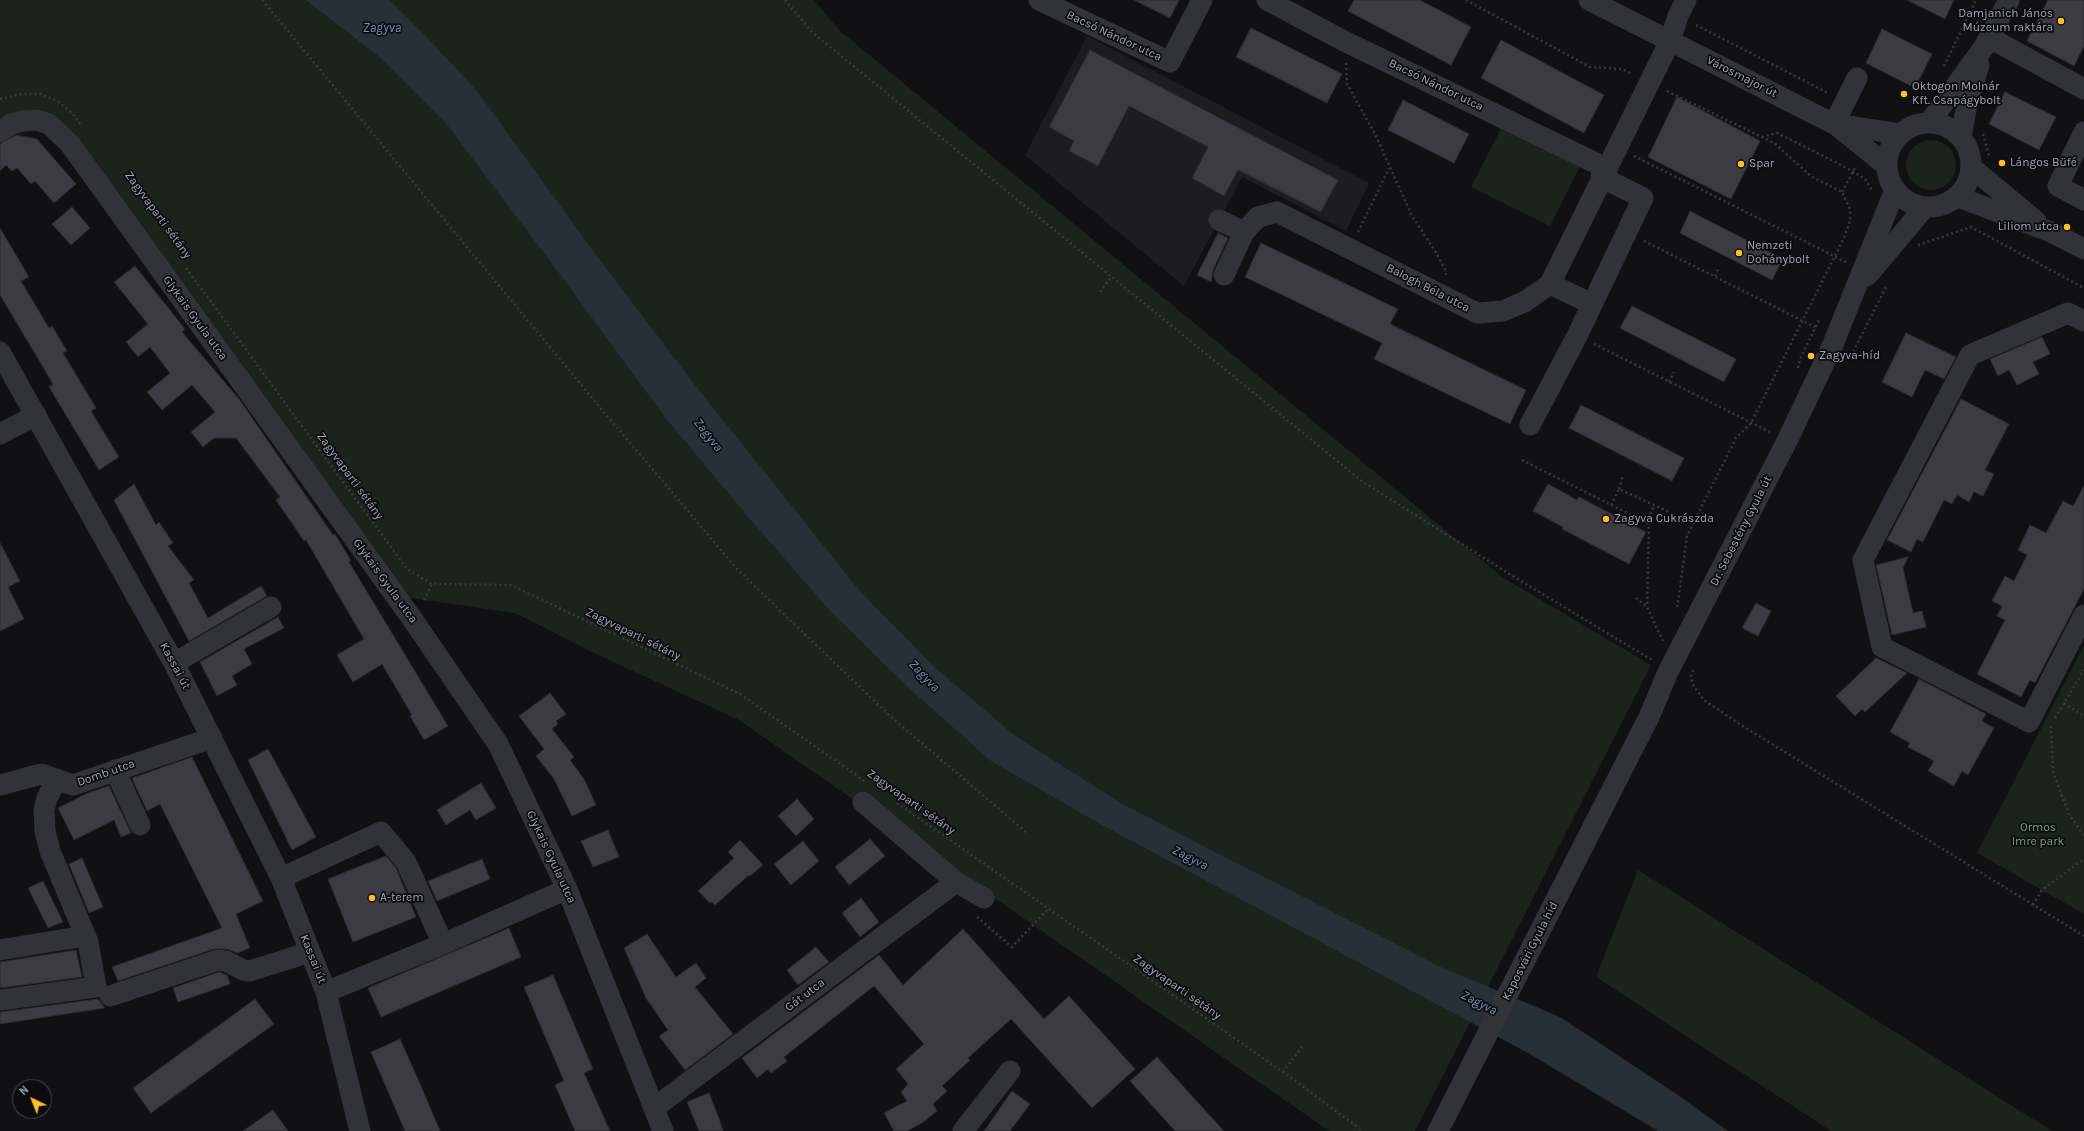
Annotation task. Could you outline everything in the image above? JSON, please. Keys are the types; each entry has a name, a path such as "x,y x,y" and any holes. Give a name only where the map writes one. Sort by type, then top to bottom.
{"street":[{"name":"Bacsó Nándor utca","path":"1039,0 1170,62 1202,0"},
{"name":"Bacsó Nándor utca","path":"1267,0 1344,41 1603,173 1643,198 1627,233"},
{"name":"Városmajor út","path":"1589,0 1834,124 1900,134"},
{"path":"1929,123 1987,43 2009,0"},
{"name":"Balogh Béla utca","path":"1224,275 1244,232 1258,217 1277,212 1477,313 1503,311 1526,301 1550,284 1603,173 1670,41 1682,8"},
{"path":"1987,43 2084,89"},
{"path":"1961,137 1967,104 1987,43"},
{"path":"1857,78 1834,124 1887,166"},
{"name":"Glykais Gyula utca","path":"0,132 11,124 23,120 36,120 49,124 70,144 413,620 498,744 568,889 663,1131"},
{"path":"1981,164 1958,197 1942,206 1925,208 1908,202 1895,190 1889,178 1887,166 1890,149 1900,134 1909,128 1929,123 1952,129 1961,137 1969,151 1981,164 2051,232"},
{"path":"2084,132 2058,186 2084,200"},
{"path":"1857,289 1895,190"},
{"path":"1958,197 2051,232 2084,249"},
{"path":"1857,289 1925,208"},
{"path":"1219,220 1244,232"},
{"path":"1530,425 1577,336 1627,233"},
{"path":"1550,284 1592,304"},
{"name":"Dr. Sebestény Gyula út","path":"1622,771 1649,717 1668,672 1787,441 1833,344 1857,289"},
{"path":"2084,321 2068,313 1970,355 1863,560 1882,647 2029,722 2084,615"},
{"name":"Kassai út","path":"0,352 174,663 281,878 326,992 360,1131"},
{"path":"0,434 36,415"},
{"path":"174,663 272,607"},
{"name":"Domb utca","path":"0,785 41,774 73,785 212,738"},
{"path":"115,770 140,825"},
{"name":"Kaposvári Gyula híd","path":"1438,1131 1622,771"},
{"path":"0,1000 96,987 93,960 85,936 50,851 45,831 44,810 47,798 57,779"},
{"path":"867,794 980,907"},
{"path":"281,878 381,832 406,862 443,944"},
{"name":"Gát utca","path":"654,1108 956,882"},
{"name":"Kassai út","path":"326,992 443,944 568,889"},
{"path":"0,950 85,936"},
{"path":"110,996 218,960 226,961 243,970 250,971 310,952"},
{"path":"964,1131 1010,1071"}],"path":[{"path":"262,0 598,406 737,569 890,716 1027,832"},
{"path":"785,0 813,33 1363,482 1511,575 1655,661"},
{"path":"1466,0 1590,67 1622,69 1774,142 1812,177 1842,192 1850,208 1850,221 1834,256 1751,423 1736,438 1687,536 1676,614"},
{"path":"1943,70 1976,0"},
{"path":"1682,8 1845,101"},
{"path":"1344,41 1347,84 1375,134 1389,168 1412,216 1445,269 1448,285 1443,296"},
{"path":"0,100 22,94 41,94 57,101 72,113 81,126"},
{"path":"1980,127 1981,164"},
{"path":"1762,137 1777,133 1854,172 1865,179 1872,191 1873,196"},
{"path":"1616,147 1853,265"},
{"path":"1842,192 1854,172 1863,147"},
{"path":"1349,249 1389,168"},
{"path":"1912,245 1923,245 1971,227 2084,288"},
{"path":"1627,233 1815,327"},
{"name":"Zagyvaparti sétány","path":"185,267 407,569 432,584 511,585 740,694 867,794"},
{"path":"1715,276 1718,269"},
{"path":"1100,292 1111,277"},
{"path":"1850,359 1888,282"},
{"path":"1577,336 1772,433"},
{"path":"1669,382 1674,372"},
{"path":"1522,460 1648,524 1646,607"},
{"path":"1611,505 1619,489 1623,475"},
{"path":"1619,489 1693,523"},
{"path":"1646,523 1654,506"},
{"path":"1636,598 1646,607 1665,644 1667,639"},
{"path":"1689,671 1693,667 1691,676 1693,685 1704,700 1741,725 2084,936"},
{"path":"2084,670 2082,676 2050,727 2053,772 2068,814 2084,836"},
{"path":"2064,703 2084,716"},
{"name":"Zagyvaparti sétány","path":"891,799 1283,1072 1363,1131"},
{"path":"2033,905 2042,890 2084,859"},
{"path":"980,907 1012,947 1049,908"},
{"path":"1283,1072 1304,1044"}],"shaded area":[{"path":"1087,36 1369,183 1346,231 1242,177 1184,286 1025,155"}],"green space":[{"path":"0,0 814,0 839,30 1502,577 1651,665 1415,1131 1329,1131 739,720 596,654 515,613 404,597 69,150 43,131 4,132 0,136"},
{"path":"1502,127 1580,166 1550,226 1471,187"},
{"path":"1931,140 1941,142 1949,147 1954,155 1956,165 1954,175 1949,183 1941,188 1931,190 1921,188 1913,183 1908,175 1906,165 1908,155 1913,147 1921,142"},
{"name":"Ormos Imre park","path":"2084,645 2084,914 1977,853"},
{"path":"1638,870 2052,1131 1831,1131 1596,977"}],"water":[{"name":"Zagyva","path":"306,0 389,0 421,31 477,91 593,251 698,389 859,590 933,666 1014,735 1119,802 1211,850 1441,967 1560,1017 1678,1095 1728,1131 1658,1131 1528,1053 1100,824 991,761 910,689 832,613 749,518 664,416 559,273 445,122 382,59"}],"building":[{"path":"1134,0 1179,0 1170,18"},
{"path":"1354,0 1420,0 1471,27 1451,65 1348,11"},
{"path":"1907,0 1954,0 1945,19"},
{"name":"Damjanich János Múzeum raktára","path":"2048,0 2084,0 2084,46 2074,66 2027,41"},
{"path":"1251,28 1342,74 1327,103 1236,57"},
{"path":"1882,29 1932,54 1915,88 1866,63"},
{"path":"1501,40 1604,95 1584,133 1481,78"},
{"path":"1090,50 1338,180 1321,212 1238,170 1224,196 1192,178 1208,147 1129,106 1098,166 1069,151 1074,141 1049,127"},
{"path":"2005,92 2056,117 2039,150 1989,124"},
{"path":"1677,97 1760,141 1731,199 1648,157"},
{"path":"1403,100 1469,134 1454,163 1388,130"},
{"path":"16,135 37,139 76,184 54,203 35,181 31,184 17,168 12,171 6,165 0,171 0,144"},
{"path":"72,207 90,228 71,245 52,224"},
{"path":"1690,211 1783,259 1772,280 1680,233"},
{"path":"0,228 29,277 21,281 49,328 52,326 67,351 63,353 96,408 91,411 119,457 99,470 49,387 53,384 0,295"},
{"path":"1218,233 1228,238 1213,270 1211,282 1197,275"},
{"path":"1261,243 1398,309 1390,324 1526,390 1510,424 1374,359 1382,343 1245,277"},
{"path":"135,266 185,329 182,332 239,399 333,535 335,534 351,561 349,562 448,726 424,740 410,716 412,715 382,664 353,682 337,655 364,639 306,540 304,541 276,500 280,497 236,438 214,438 203,447 191,432 215,412 192,385 162,410 147,392 170,373 150,347 138,357 126,342 148,324 114,282"},
{"path":"1632,306 1736,359 1724,382 1620,328"},
{"path":"1906,333 1956,357 1944,379 1925,370 1912,397 1882,382"},
{"path":"2042,337 2050,354 2033,362 2039,374 2017,385 2009,370 1998,376 1990,359"},
{"path":"1961,399 2009,424 1985,470 1994,474 1983,496 1974,492 1969,502 1957,495 1952,504 1944,500 1923,542 1917,539 1911,552 1887,540"},
{"path":"1581,405 1684,458 1672,481 1569,428"},
{"path":"134,484 156,525 159,522 173,543 168,546 194,580 189,583 208,618 261,586 267,596 189,641 114,500"},
{"path":"1548,484 1577,500 1579,497 1646,532 1629,564 1562,529 1563,527 1533,511"},
{"path":"2084,486 2084,589 2035,683 2030,680 2021,697 1977,674 2005,620 1997,616 2002,606 1992,601 2005,576 2014,581 2027,555 2018,550 2030,525 2046,533 2063,501 2073,506"},
{"path":"0,543 20,581 8,587 24,619 0,631"},
{"path":"1908,557 1903,568 1913,613 1922,611 1926,627 1892,635 1876,565"},
{"path":"1756,603 1771,611 1758,636 1742,628"},
{"path":"278,617 284,628 244,649 252,664 232,676 237,685 217,696 200,662"},
{"path":"1876,658 1907,673 1865,712 1862,709 1855,716 1836,696"},
{"path":"1919,679 1986,714 1982,721 1994,728 1968,775 1962,771 1954,786 1928,771 1934,761 1908,747 1910,743 1890,732"},
{"path":"550,693 566,714 556,721 558,724 552,729 574,757 570,760 584,779 596,805 572,816 554,779 536,756 544,749 519,716"},
{"path":"268,749 316,837 292,850 248,760"},
{"path":"192,757 263,901 236,914 250,948 237,953 227,949 214,949 118,981 112,967 222,928 160,804 147,811 132,778"},
{"path":"481,783 496,808 476,820 470,810 446,825 437,810"},
{"path":"109,786 131,833 121,837 114,820 74,840 58,808 88,793"},
{"path":"797,799 814,819 796,836 778,816"},
{"path":"608,830 619,857 593,867 581,841"},
{"path":"870,839 885,856 849,885 835,867"},
{"path":"740,840 763,865 750,876 749,875 715,905 712,902 710,903 698,891 734,858 728,852"},
{"path":"803,841 819,861 791,885 774,864"},
{"name":"A-terem","path":"386,856 396,868 416,917 353,942 328,879"},
{"path":"82,858 103,907 89,913 69,864"},
{"path":"482,859 490,879 437,901 428,881"},
{"path":"43,881 63,922 48,928 28,888"},
{"path":"861,898 879,922 860,937 842,913"},
{"path":"509,928 521,957 381,1017 368,988"},
{"path":"963,929 1044,1019 1069,996 1135,1069 1092,1108 1011,1019 968,1058 970,1060 942,1086 947,1091 933,1104 937,1111 922,1123 907,1131 894,1131 884,1113 907,1101 901,1092 908,1084 896,1069 924,1044 874,986 784,1057 787,1061 771,1073 768,1069 757,1078 742,1058 879,955 903,985"},
{"path":"647,934 676,977 696,963 706,978 695,987 733,1034 685,1070 659,1036 668,1030 646,998 624,948"},
{"path":"816,947 829,962 798,985 787,970"},
{"path":"76,950 82,977 0,988 0,962"},
{"path":"219,972 227,975 230,984 178,1002 173,988"},
{"path":"553,975 593,1069 584,1073 610,1131 575,1131 555,1085 564,1081 524,987"},
{"path":"98,999 105,1008 0,1024 0,1012"},
{"path":"255,999 274,1024 151,1113 133,1088"},
{"path":"400,1039 440,1131 405,1131 371,1052"},
{"path":"1157,1057 1224,1131 1175,1131 1130,1081"},
{"path":"1012,1091 1030,1104 1010,1131 984,1131"},
{"path":"709,1093 723,1131 699,1131 687,1102"},
{"path":"273,1110 288,1131 243,1131"}],"place":[{"name":"Damjanich János Múzeum raktára","path":"2061,21"},
{"name":"Oktogon Molnár Kft. Csapágybolt","path":"1904,94"},
{"name":"Lángos Büfé","path":"2002,163"},
{"name":"Spar","path":"1741,164"},
{"name":"Liliom utca","path":"2067,227"},
{"name":"Nemzeti Dohánybolt","path":"1739,253"},
{"name":"Zagyva-híd","path":"1811,356"},
{"name":"Zagyva Cukrászda","path":"1606,519"},
{"name":"A-terem","path":"372,898"}]}
